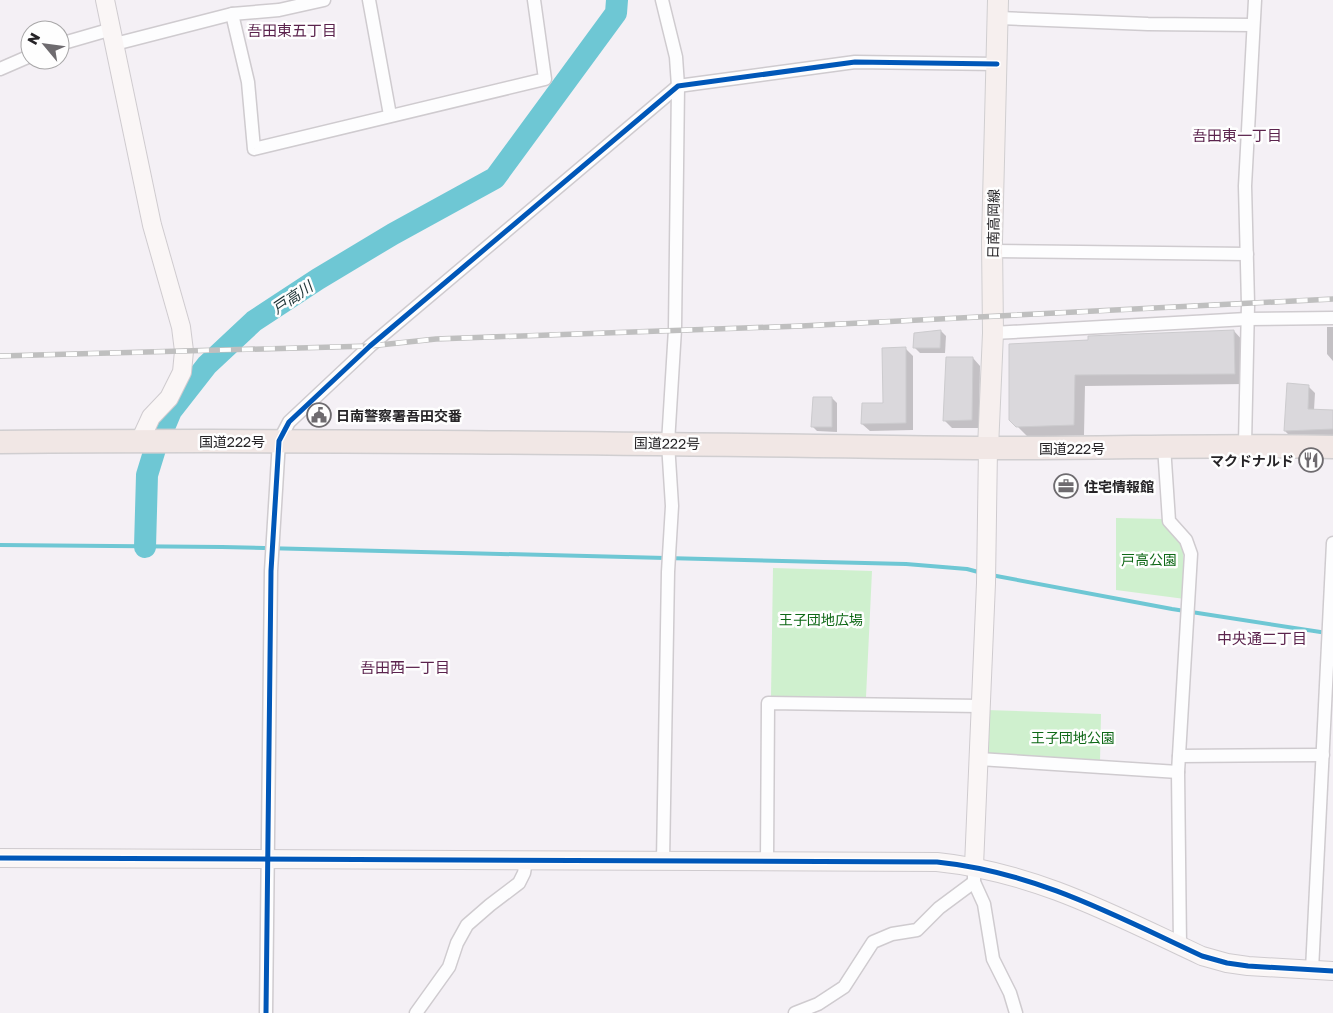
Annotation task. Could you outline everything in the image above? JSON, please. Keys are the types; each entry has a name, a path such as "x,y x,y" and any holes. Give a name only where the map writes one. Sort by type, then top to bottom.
{"highway":[{"name":"国道222号","path":"0,442 668,443 988,448 1244,444 1333,447"}],"main road":[{"name":"日南高岡線","path":"988,448 993,333 992,251 998,9"}],"street":[{"path":"105,0 152,225 181,327 184,351 182,372 169,398 150,417 140,441"},
{"path":"70,42 232,14 280,10 324,0"},
{"path":"369,0 390,115"},
{"path":"232,14 248,82 254,149 545,79 534,0"},
{"path":"662,0 676,57 678,86 675,336 668,443 672,506 668,572 663,862"},
{"path":"1244,444 1247,318 1245,186 1252,26 1255,0"},
{"path":"998,9 1148,24 1252,26"},
{"path":"0,69 20,60"},
{"path":"266,1013 272,632 271,572 279,441 289,422 370,346 678,86 855,62 997,64"},
{"path":"992,251 1247,254"},
{"path":"993,333 1247,318 1333,318"},
{"path":"1164,446 1169,521 1186,540 1191,554 1178,772 1180,946"},
{"path":"988,448 986,583 974,874 984,904 993,959 1010,993 1016,1013"},
{"path":"1312,970 1327,790 1322,755 1333,544"},
{"path":"766,861 768,704 980,706"},
{"path":"1179,756 1322,755"},
{"path":"979,759 1178,772"},
{"path":"0,858 267,857 526,861 937,862 974,874 1052,887 1202,956 1227,963 1333,971"},
{"path":"416,1013 449,967 457,943 467,925 490,904 519,883 524,873 526,861"},
{"path":"795,1013 818,1004 844,986 873,942 892,934 917,930 974,874"}],"green space":[{"name":"戸高公園","path":"1116,518 1162,519 1164,526 1183,545 1185,599 1116,590"},
{"name":"王子団地広場","path":"773,568 872,571 866,697 771,696"},
{"name":"王子団地公園","path":"986,710 1101,714 1100,762 985,756"}],"building":[{"path":"941,330 940,348 913,348 914,333"},
{"path":"1234,330 1235,374 1075,375 1074,425 1016,427 1009,420 1009,344 1088,340 1088,336"},
{"path":"906,347 906,423 861,424 862,403 883,403 882,348"},
{"path":"946,357 973,357 972,420 943,421"},
{"path":"1287,383 1309,385 1308,409 1333,410 1333,429 1284,431"},
{"path":"813,397 832,397 832,427 811,427"}],"waterway":[{"name":"戸高川","path":"145,547 147,475 155,449 171,411 207,365 254,321 318,279 393,234 495,178 616,13 617,0"},
{"path":"0,545 222,547 906,564 967,569 982,573"},
{"path":"991,575 1172,609 1327,633"}],"railway":[{"path":"0,356 370,346 436,339 801,326 1333,299"}],"cycle path":[{"path":"266,1013 271,571 279,441 289,422 370,346 678,86 855,62 997,64"},
{"path":"0,858 937,862 973,867 1041,885 1105,911 1202,956 1227,963 1333,971"}],"place":[{"name":"日南警察署吾田交番","path":"319,415"},
{"name":"マクドナルド","path":"1311,460"},
{"name":"住宅情報館","path":"1066,486"}],"district":[{"name":"吾田東五丁目","path":"292,30"},
{"name":"吾田東一丁目","path":"1237,135"},
{"name":"中央通二丁目","path":"1262,638"},
{"name":"吾田西一丁目","path":"405,667"}]}
